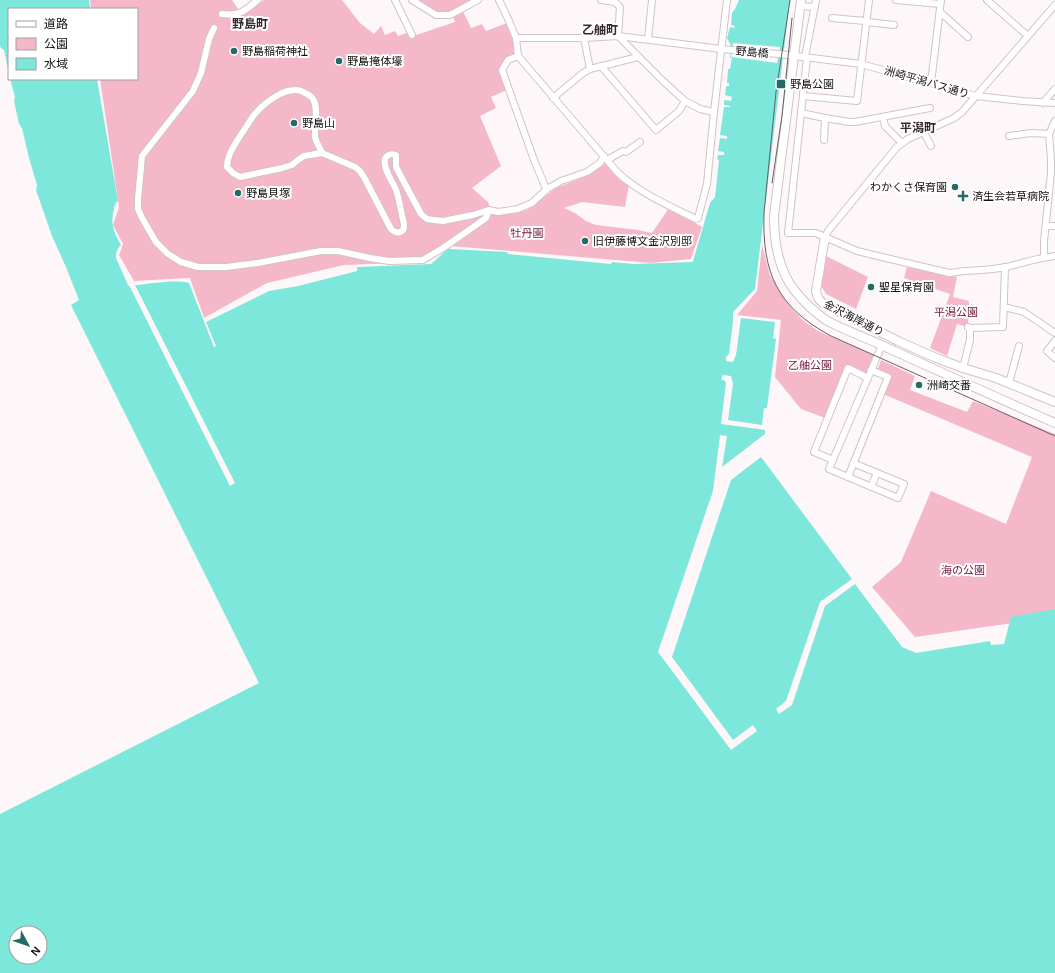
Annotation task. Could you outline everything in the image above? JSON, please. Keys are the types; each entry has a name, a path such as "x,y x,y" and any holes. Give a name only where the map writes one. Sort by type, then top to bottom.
{"street":[{"path":"222,14 239,14 244,12 258,0"},
{"path":"396,0 412,35"},
{"path":"412,0 436,15 450,15 456,13 478,0"},
{"path":"499,0 516,38 518,56 618,173 627,181 650,195 696,219 698,218 707,184 727,0"},
{"path":"601,0 615,2 620,8 618,36 663,81 685,101 700,109 714,112"},
{"path":"648,39 652,0"},
{"path":"816,0 806,58 802,113 788,234 816,233 857,251 949,273 962,271 982,271 1044,257 1055,256"},
{"path":"803,96 857,100 869,0"},
{"path":"896,0 941,2 931,83"},
{"path":"987,0 1028,36"},
{"path":"815,7 801,3 774,216 774,233 777,251 787,278 794,289 813,310 826,320 1055,424"},
{"name":"洲崎平潟バス通り","path":"794,56 861,64 976,96 1055,5"},
{"path":"940,12 968,37"},
{"path":"832,18 894,25"},
{"path":"214,28 209,39 202,73 193,91 142,156 138,209 156,242 168,254 181,262 198,267 226,267 258,263 321,251 338,251 389,261 423,260 486,218 489,210"},
{"name":"野島橋","path":"516,38 584,38 618,36 721,49 794,56"},
{"path":"584,38 590,69"},
{"path":"518,56 508,60 502,70 534,160 547,189"},
{"path":"553,98 590,69 638,56"},
{"path":"601,66 656,130 679,111 685,101"},
{"path":"1042,103 1055,89"},
{"path":"322,153 314,138 316,109 313,99 306,93 296,90 284,92 273,97 254,115 231,151 227,161 227,167 240,177 282,168 292,165 304,156 322,153 355,167 360,171 391,229 399,233 404,227 396,190 384,165 386,156 390,154 396,155 396,167 421,214 427,219 443,220 473,215 489,210 498,212 518,209 532,203 547,189 561,181 587,172 605,158 622,151 626,152 640,142"},
{"path":"976,96 1055,103"},
{"name":"金沢海岸通り","path":"976,96 962,112 954,118 908,138 897,147 828,231 825,237 816,290 817,296 824,304 898,341 962,368 1009,383 1055,402"},
{"path":"802,113 848,122 930,108"},
{"path":"883,117 885,126 902,143"},
{"path":"824,140 826,118"},
{"path":"1044,257 1046,226 1053,173 1051,138 1055,121"},
{"path":"923,131 931,146"},
{"path":"1009,136 1031,134 1051,138"},
{"path":"1046,226 1055,226"},
{"path":"962,368 970,340 969,327 1003,327 1005,267"},
{"path":"1004,307 1024,312 1055,333"},
{"path":"1055,341 1047,351 1055,358"},
{"path":"853,463 904,484 898,498 829,469 882,345"},
{"path":"1009,383 1019,346"},
{"path":"833,460 814,452 848,368 868,378"},
{"path":"848,477 888,377 871,370"},
{"path":"871,487 877,473"}],"green space":[{"name":"牡丹園","path":"90,0 232,0 242,15 264,0 342,0 360,23 374,34 381,26 385,35 395,31 398,36 409,32 413,36 455,22 453,17 463,11 471,28 482,24 486,31 507,23 514,39 515,55 500,71 507,90 491,97 496,108 480,116 501,166 472,188 488,202 492,215 527,210 556,188 589,175 605,163 629,185 625,207 582,202 564,208 596,225 652,233 669,208 702,227 691,259 651,263 451,246 428,262 344,265 267,283 204,318 190,278 134,281 119,255 123,244 113,225 119,207 100,80 138,80 138,8 91,8"},
{"path":"416,0 470,1 453,13 438,13"},
{"name":"乙舳公園","path":"762,245 770,275 785,300 804,321 818,331 874,355 866,373 846,366 825,418 801,409 775,377 781,320 737,315 757,291"},
{"path":"826,256 868,277 856,309 826,294 821,286"},
{"name":"平潟公園","path":"907,267 957,277 953,297 969,301 968,327 957,324 947,356 930,348 950,294 904,278"},
{"name":"海の公園","path":"881,360 915,376 910,390 967,412 973,401 1055,434 1055,617 915,637 872,587 901,562 931,491 1006,524 1032,457 883,394 890,377 877,371"}],"water":[{"path":"0,0 89,0 90,8 8,8 8,68 4,50 0,46"},
{"path":"739,0 790,0 755,289 733,312 729,354 726,357 726,361 733,362 736,355 741,318 775,322 773,338 776,339 767,408 764,408 762,425 728,420 733,384 731,376 723,375 721,379 726,383 721,424 765,430 765,434 722,467 727,436 720,435 713,491 658,652 731,750 757,731 753,725 733,740 672,657 731,480 761,457 852,579 820,602 786,701 776,709 779,714 792,705 825,606 855,584 902,647 916,653 990,641 991,645 1004,644 1011,617 1055,609 1055,973 0,973 0,814 259,683 71,305 79,300 52,236 36,190 37,185 22,128 19,124 14,101 15,97 10,80 97,80 118,201 115,205 112,219 115,232 121,245 117,251 116,258 128,285 230,486 235,483 135,285 170,282 189,283 214,347 216,346 206,322 269,291 298,286 357,271 357,267 431,264 449,248 507,252 508,254 611,264 612,262 633,264 692,262 710,203 715,197 719,160 717,159 718,155 724,155 724,152 718,151 720,138 727,139 727,136 720,135 724,107 730,107 724,105 724,100 731,101 732,97 725,95 726,86 729,86 729,83 727,83 728,69 730,69 732,58 730,58 731,46 727,38 730,27 734,28 735,26 731,25 732,13"}],"pier":[{"path":"733,43 780,47 777,63 731,57"}],"tram line":[{"path":"790,0 776,92 764,213 766,253 770,271 776,286 797,313 831,336 1055,436"},
{"path":"772,183 782,116 792,18"}],"place":[{"name":"野島稲荷神社","path":"234,51"},
{"name":"野島掩体壕","path":"339,61"},
{"name":"野島公園","path":"781,84"},
{"name":"野島山","path":"294,123"},
{"name":"わかくさ保育園","path":"955,187"},
{"name":"野島貝塚","path":"238,193"},
{"name":"済生会若草病院","path":"963,196"},
{"name":"旧伊藤博文金沢別邸","path":"585,241"},
{"name":"聖星保育園","path":"871,287"},
{"name":"洲崎交番","path":"919,385"}],"district":[{"name":"野島町","path":"250,24"},
{"name":"乙舳町","path":"600,30"},
{"name":"平潟町","path":"918,128"}]}
